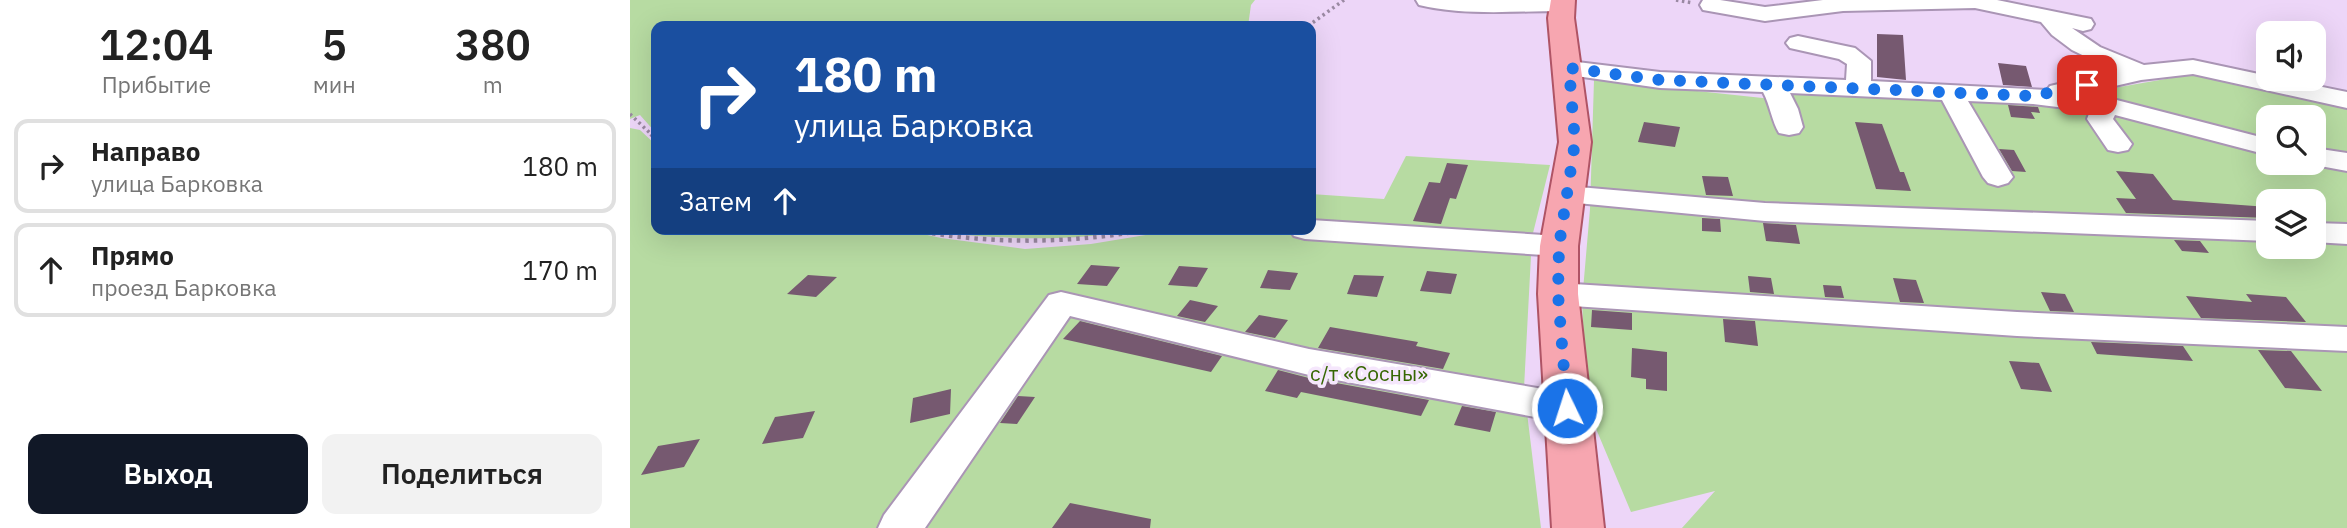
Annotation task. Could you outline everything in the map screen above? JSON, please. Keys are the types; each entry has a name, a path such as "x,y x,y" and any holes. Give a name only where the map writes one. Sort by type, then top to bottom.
{"main road":[{"path":"1562,2 1563,38 1569,68 1575,142 1559,246 1558,294 1578,528"}],"street":[{"path":"1427,0 1465,5 1562,2"},
{"path":"1711,5 1765,14 1843,4 1975,2 2083,24"},
{"path":"2050,18 2062,34 2099,55 2141,73"},
{"path":"1798,43 1847,53 1859,61 1858,89"},
{"path":"2033,96 2141,73 2193,67 2347,100"},
{"path":"1569,68 1660,80 2033,96 2105,105 2256,144"},
{"path":"1773,86 1785,109 1789,127"},
{"path":"1951,93 1998,177"},
{"path":"2105,105 2100,118 2118,144"},
{"path":"2326,159 2347,162"},
{"path":"1567,195 1765,212 2256,231"},
{"path":"1316,230 1559,246"},
{"path":"2326,233 2347,234"},
{"path":"1558,294 2017,324 2347,339"},
{"path":"900,528 1061,303 1309,362 1567,408"}],"path":[{"path":"1315,21 1344,0"},
{"path":"630,114 651,134"},
{"path":"932,235 1037,244 1124,235"}],"green space":[{"path":"630,0 1255,0 1251,5 1249,21 651,21 651,127 640,115 630,119"},
{"path":"2200,73 2256,84 2256,91 2288,91 2347,103 2347,528 1682,528 1715,491 1631,512 1581,393 1584,341 1582,302 1590,209 1594,80 1772,99 1799,93 1973,99 2090,109 2085,93"},
{"name":"с/т «Сосны»","path":"630,128 640,130 651,140 651,235 927,235 1025,249 1091,244 1146,235 1316,235 1316,194 1384,199 1406,156 1550,165 1532,237 1524,388 1541,528 630,528"},
{"path":"967,235 1098,235 1044,238"}],"building":[{"path":"1877,34 1903,35 1906,80 1877,77"},
{"path":"1998,63 2026,66 2032,87 2003,85"},
{"path":"2008,105 2038,107 2040,113 2031,112 2035,119 2011,117"},
{"path":"1644,122 1680,127 1675,147 1638,142"},
{"path":"1855,122 1882,124 1900,172 1904,172 1911,191 1876,189"},
{"path":"1999,149 2014,150 2026,172 2012,171"},
{"path":"1447,163 1468,165 1456,199 1450,198 1441,224 1413,221 1429,182 1440,183"},
{"path":"2116,171 2153,174 2173,200 2256,206 2256,218 2126,213 2116,198 2136,199"},
{"path":"1702,176 1728,177 1733,196 1706,195"},
{"path":"1702,218 1720,219 1721,232 1702,231"},
{"path":"1763,223 1796,225 1800,244 1766,241"},
{"path":"2174,240 2200,241 2209,253 2182,251"},
{"path":"1091,265 1120,267 1107,286 1077,284"},
{"path":"1179,266 1208,268 1197,287 1168,285"},
{"path":"1268,270 1298,273 1290,290 1260,288"},
{"path":"1427,271 1457,274 1451,294 1420,291"},
{"path":"808,275 837,277 816,297 787,294"},
{"path":"1354,275 1384,276 1377,297 1347,294"},
{"path":"1748,276 1771,278 1774,294 1750,292"},
{"path":"1893,278 1916,280 1924,303 1900,302"},
{"path":"1823,285 1841,286 1844,298 1825,297"},
{"path":"2041,292 2065,294 2074,312 2050,311"},
{"path":"2246,294 2286,297 2306,322 2201,318 2186,296 2252,302"},
{"path":"1190,300 1218,306 1205,322 1177,316"},
{"path":"1592,310 1632,313 1632,330 1591,327"},
{"path":"1259,315 1288,320 1275,338 1245,332"},
{"path":"1723,319 1755,321 1758,346 1725,342"},
{"path":"1080,321 1222,356 1211,372 1063,339"},
{"path":"1330,327 1418,342 1416,346 1450,353 1443,369 1318,348"},
{"path":"2091,342 2183,346 2193,361 2097,354"},
{"path":"1632,348 1667,352 1667,391 1646,389 1646,379 1631,377"},
{"path":"2258,350 2291,351 2322,391 2285,388"},
{"path":"2009,361 2039,363 2052,392 2021,389"},
{"path":"1278,370 1429,400 1421,416 1301,392 1297,398 1265,391"},
{"path":"951,389 950,414 910,423 913,398"},
{"path":"1018,396 1035,397 1017,424 1000,423"},
{"path":"1462,406 1496,412 1490,432 1454,425"},
{"path":"815,411 803,438 762,444 775,417"},
{"path":"700,439 684,467 641,475 658,446"},
{"path":"1070,503 1151,519 1150,528 1052,528"}],"route":[{"path":"1567,408 1558,294 1559,246 1575,142 1569,68 1660,80 2033,96 2087,85"}]}
